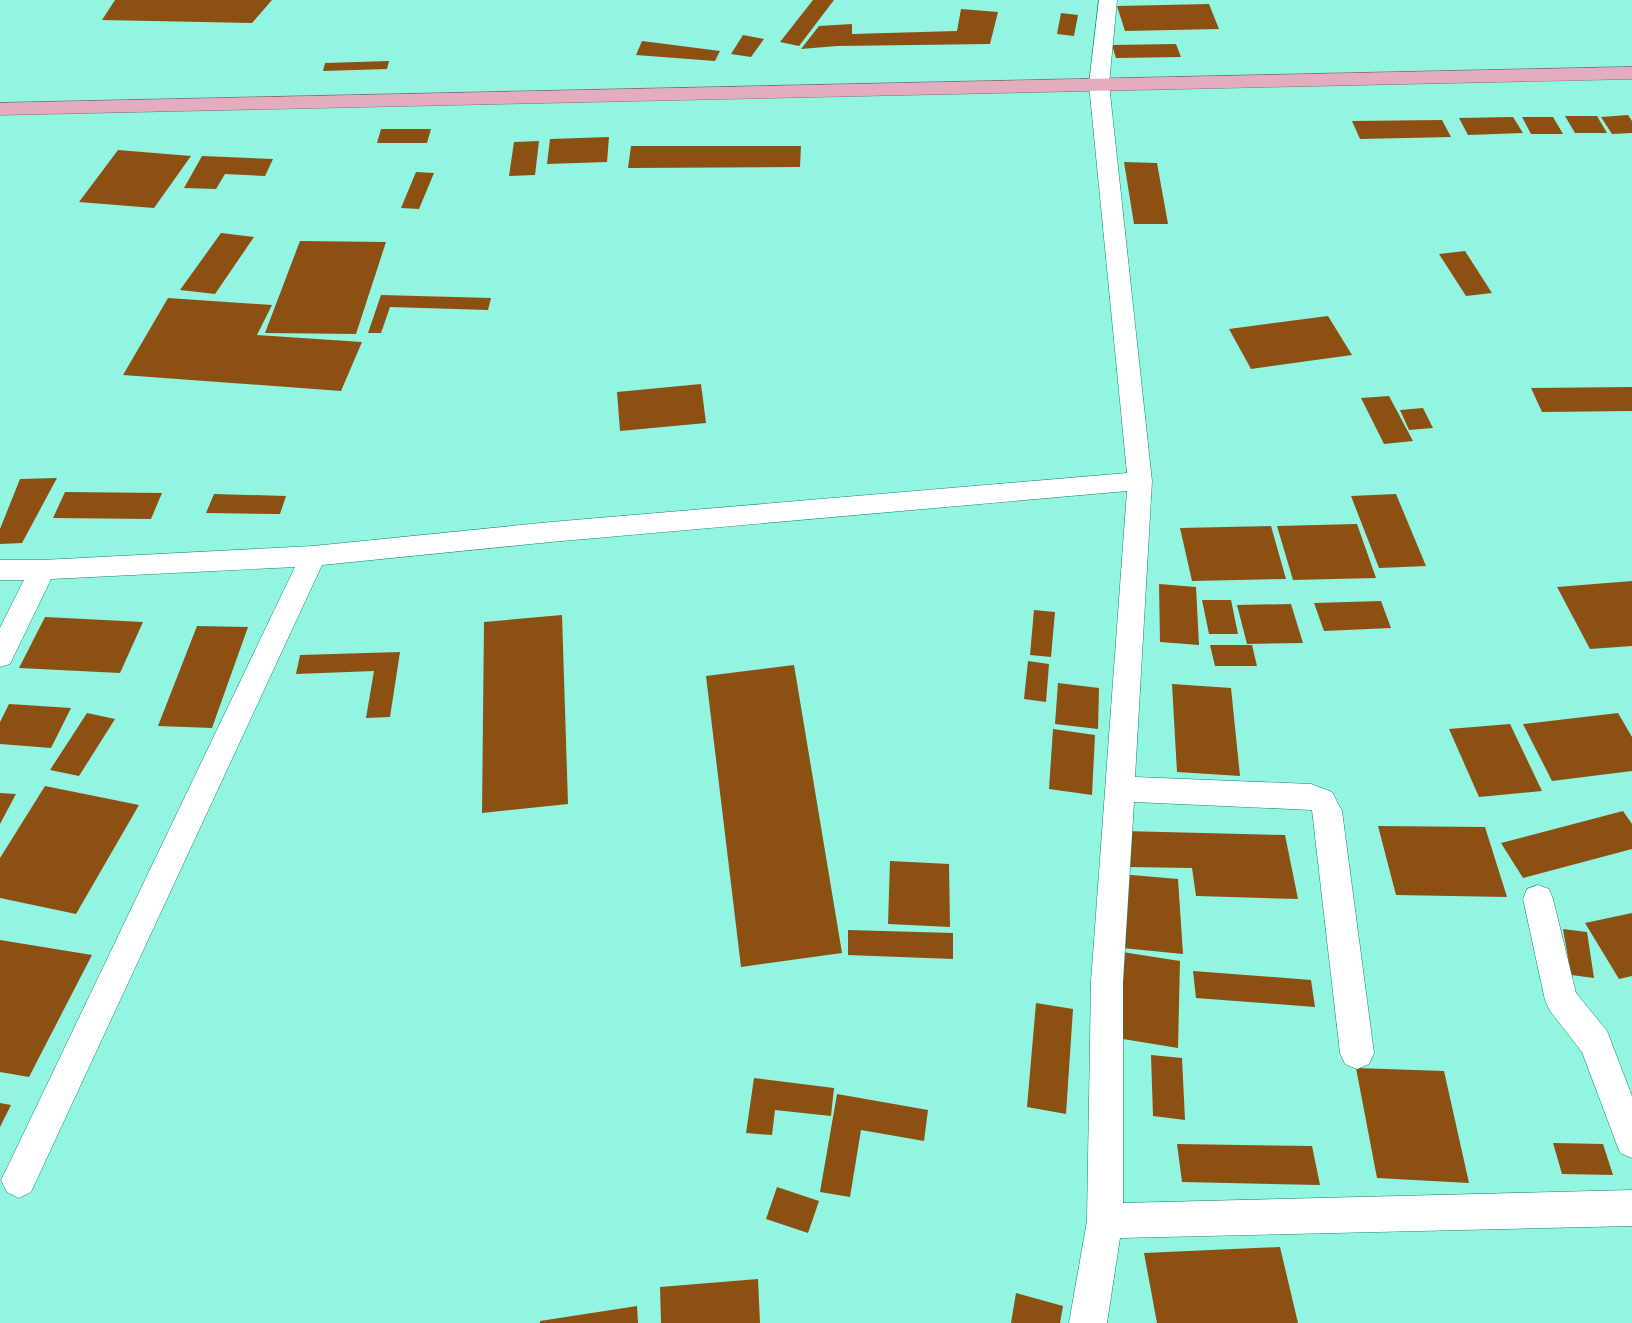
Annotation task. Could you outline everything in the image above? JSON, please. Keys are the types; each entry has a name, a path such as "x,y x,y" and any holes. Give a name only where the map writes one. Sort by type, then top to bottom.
{"main road":[{"path":"0,109 1632,73"}],"street":[{"path":"1088,1323 1105,1221 1107,982 1140,481 1099,84 1108,0"},
{"path":"0,570 42,570 313,556 551,532 1140,481"},
{"path":"19,1180 313,556"},
{"path":"0,656 42,570"},
{"path":"1121,789 1311,796 1322,802 1327,811 1357,1053"},
{"path":"1538,899 1561,1000 1595,1042 1632,1141"},
{"path":"1105,1221 1632,1208"}],"building":[{"path":"115,0 272,0 252,23 102,20"},
{"path":"813,0 834,0 799,46 780,42"},
{"path":"1209,4 1219,29 1125,31 1117,6"},
{"path":"961,9 998,12 990,44 837,46 801,49 819,26 852,24 852,34 957,31"},
{"path":"1061,13 1078,15 1074,36 1057,34"},
{"path":"743,35 764,39 751,57 731,54"},
{"path":"642,41 720,51 715,61 636,55"},
{"path":"1176,44 1181,57 1116,58 1112,45"},
{"path":"389,61 387,69 323,71 325,63"},
{"path":"1628,115 1632,121 1632,133 1612,134 1601,117"},
{"path":"1565,116 1597,116 1607,133 1575,133"},
{"path":"1513,117 1523,133 1468,135 1459,118"},
{"path":"1522,117 1553,117 1563,134 1531,134"},
{"path":"1442,120 1451,137 1360,139 1352,121"},
{"path":"381,129 431,129 427,143 377,143"},
{"path":"609,137 607,162 547,164 550,139"},
{"path":"539,141 535,175 509,176 514,142"},
{"path":"631,146 801,146 800,167 628,168"},
{"path":"118,150 191,156 154,208 79,202"},
{"path":"202,156 273,159 265,176 225,174 216,189 184,188"},
{"path":"1124,162 1157,163 1168,224 1134,224"},
{"path":"416,172 434,173 419,209 401,208"},
{"path":"221,233 254,237 215,294 180,290"},
{"path":"300,241 386,242 356,334 265,333"},
{"path":"1465,251 1492,293 1466,296 1439,254"},
{"path":"381,295 491,298 488,310 390,307 381,333 368,333"},
{"path":"168,298 272,305 257,335 362,342 341,391 123,375"},
{"path":"1328,316 1352,355 1251,369 1229,329"},
{"path":"701,384 706,423 620,431 617,392"},
{"path":"1632,387 1632,411 1542,412 1531,388"},
{"path":"1389,396 1413,441 1384,444 1361,398"},
{"path":"1423,408 1433,428 1409,430 1400,410"},
{"path":"57,478 22,543 0,544 0,529 20,479"},
{"path":"65,492 162,493 151,519 53,518"},
{"path":"214,494 286,496 280,514 206,513"},
{"path":"1396,494 1426,566 1379,568 1351,496"},
{"path":"1357,524 1376,578 1293,580 1277,526"},
{"path":"1271,526 1286,579 1192,581 1180,528"},
{"path":"1632,581 1632,646 1590,649 1557,587"},
{"path":"1159,584 1196,587 1199,645 1160,642"},
{"path":"1202,600 1231,600 1238,634 1209,634"},
{"path":"1381,601 1391,628 1324,631 1314,603"},
{"path":"1291,604 1303,643 1247,644 1237,605"},
{"path":"1034,610 1055,612 1051,657 1030,655"},
{"path":"562,615 568,804 482,813 484,622"},
{"path":"45,617 143,622 120,673 19,668"},
{"path":"197,626 248,627 212,728 158,726"},
{"path":"1210,645 1252,645 1257,666 1215,666"},
{"path":"400,652 390,717 366,718 374,671 296,674 300,655"},
{"path":"1028,661 1049,664 1046,702 1024,699"},
{"path":"794,665 842,953 741,967 706,676"},
{"path":"1058,683 1099,688 1098,729 1055,724"},
{"path":"1172,684 1231,688 1240,776 1177,772"},
{"path":"9,704 71,708 51,748 0,744 0,722"},
{"path":"87,713 115,719 79,776 50,770"},
{"path":"1618,713 1632,737 1632,771 1552,781 1523,724"},
{"path":"1510,724 1542,791 1479,797 1449,729"},
{"path":"1053,729 1095,735 1092,795 1049,789"},
{"path":"45,786 139,805 76,914 0,898 0,858"},
{"path":"0,793 16,794 0,824"},
{"path":"1623,811 1632,824 1632,849 1523,878 1501,843"},
{"path":"1378,826 1485,827 1507,897 1396,895"},
{"path":"1123,831 1285,835 1298,899 1196,896 1192,868 1127,867"},
{"path":"890,861 949,864 950,927 888,924"},
{"path":"1120,874 1178,879 1183,954 1122,948"},
{"path":"1632,913 1632,976 1619,979 1585,923"},
{"path":"1563,929 1587,932 1594,978 1571,975"},
{"path":"848,930 953,933 953,959 848,955"},
{"path":"0,940 92,955 29,1077 0,1072"},
{"path":"1122,952 1180,961 1178,1048 1117,1038"},
{"path":"1193,971 1311,980 1315,1007 1196,998"},
{"path":"1036,1003 1073,1009 1066,1114 1027,1107"},
{"path":"1151,1055 1182,1058 1185,1120 1153,1116"},
{"path":"1356,1068 1444,1071 1469,1183 1377,1178"},
{"path":"754,1078 834,1088 831,1116 775,1110 772,1135 746,1133"},
{"path":"837,1094 928,1110 924,1141 861,1130 850,1197 820,1192"},
{"path":"0,1103 11,1105 0,1127"},
{"path":"1553,1143 1603,1144 1613,1175 1562,1174"},
{"path":"1177,1144 1312,1146 1320,1185 1182,1182"},
{"path":"777,1187 819,1201 808,1233 766,1219"},
{"path":"1280,1247 1298,1323 1157,1323 1144,1253"},
{"path":"758,1279 760,1323 661,1323 660,1287"},
{"path":"1016,1293 1063,1306 1060,1323 1011,1323"},
{"path":"637,1306 638,1323 540,1323 540,1321"}]}
